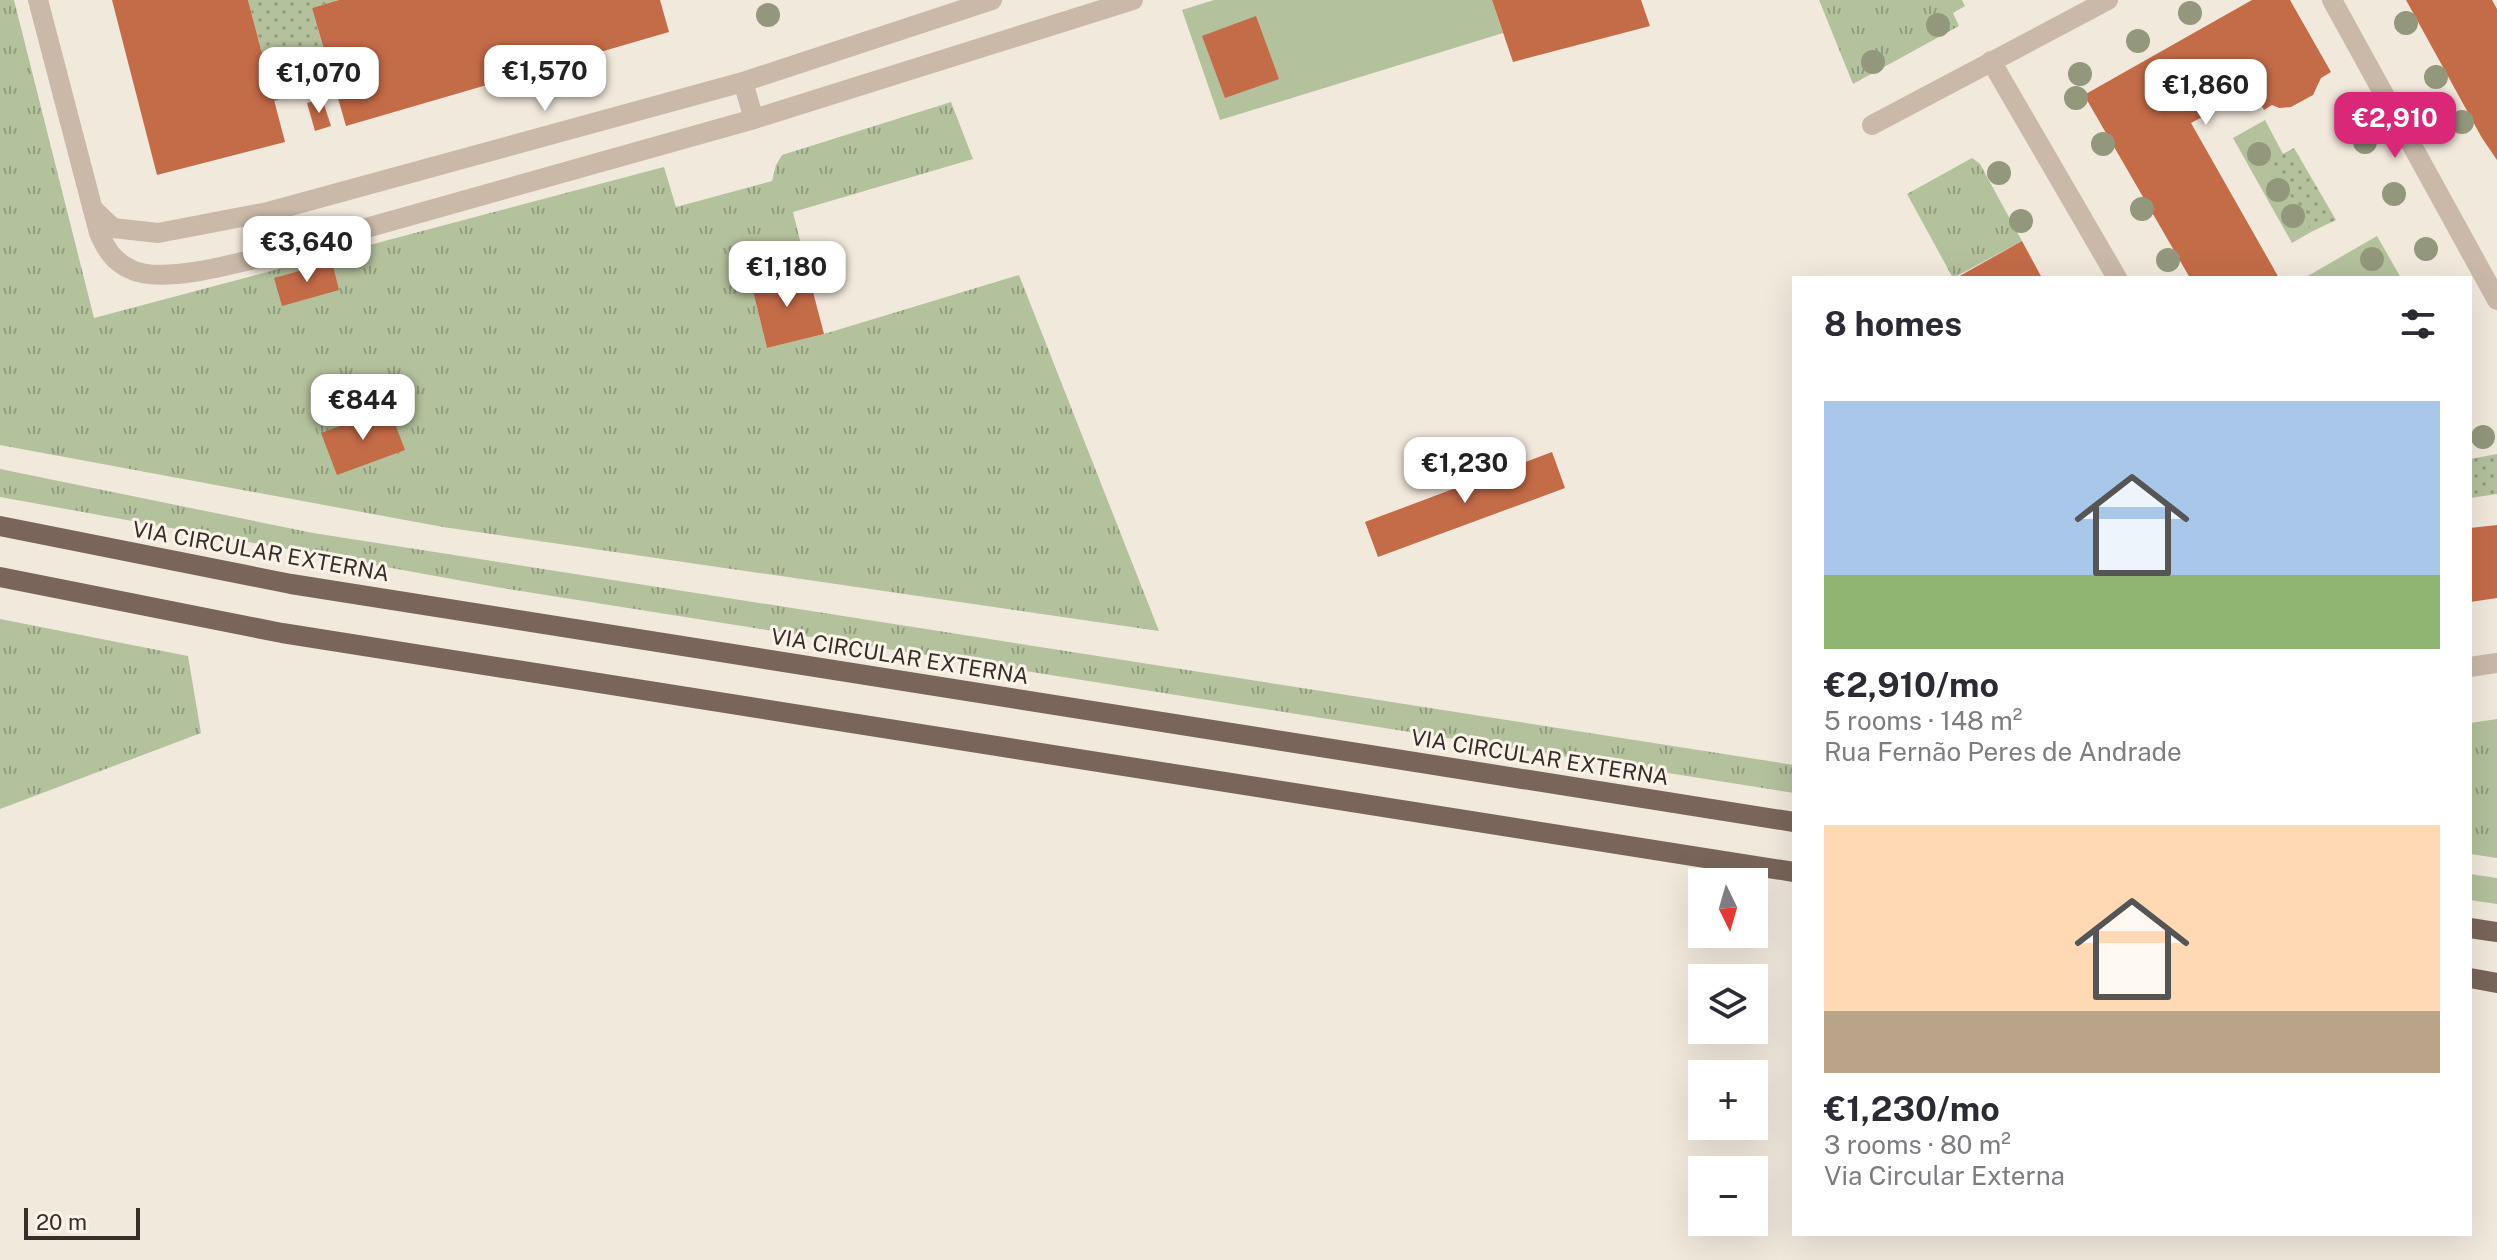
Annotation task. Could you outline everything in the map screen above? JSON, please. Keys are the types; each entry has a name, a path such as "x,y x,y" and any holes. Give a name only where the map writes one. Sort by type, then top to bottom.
{"main road":[{"name":"VIA CIRCULAR EXTERNA","path":"0,526 291,584 1792,822"},
{"path":"0,577 298,636 1792,872"},
{"path":"2472,928 2497,932"},
{"path":"2472,978 2497,983"}],"street":[{"path":"38,0 90,205 109,254 131,270 165,275 220,267 281,252 754,119 1133,0"},
{"path":"90,205 113,228 158,233 268,212 743,82 992,0"},
{"path":"1872,125 2108,0"},
{"path":"2332,0 2497,300"},
{"path":"1991,61 2116,276"},
{"path":"743,82 754,119"},
{"path":"2472,667 2497,663"}],"green space":[{"path":"0,0 14,0 94,318 664,167 676,207 772,181 782,155 951,102 973,159 793,212 807,269 751,283 767,348 824,334 1019,275 1159,631 443,527 0,445"},
{"path":"248,0 339,0 312,8 334,85 274,101"},
{"path":"1214,0 1492,0 1503,33 1220,120 1182,10"},
{"path":"1819,0 1962,0 1965,6 1953,13 1959,26 1853,84"},
{"path":"2265,120 2283,154 2271,162 2311,232 2292,243 2233,138"},
{"path":"2294,148 2336,220 2311,232 2270,161"},
{"path":"1972,158 1980,164 2022,241 1952,276 1907,194"},
{"path":"2377,236 2400,276 2308,276"},
{"path":"2497,454 2497,494 2472,498 2472,459"},
{"path":"0,469 313,533 1792,765 1792,793 496,587 0,497"},
{"path":"0,619 188,656 201,733 0,809"},
{"path":"2497,719 2497,858 2472,854 2472,723"},
{"path":"2472,874 2497,878 2497,904 2472,900"}],"building":[{"path":"112,0 248,0 285,142 157,175"},
{"path":"339,0 660,0 669,32 346,126 312,8"},
{"path":"1492,0 1641,0 1650,26 1513,62"},
{"path":"2252,0 2290,0 2331,72 2321,78 2313,95 2291,107 2272,105 2264,110 2253,90 2191,123 2278,276 2189,276 2084,95"},
{"path":"2406,0 2492,0 2497,9 2497,160 2482,138"},
{"path":"1256,16 1279,79 1225,98 1202,36"},
{"path":"322,98 331,126 315,131 307,103"},
{"path":"2022,241 2041,276 1960,276"},
{"path":"332,262 339,290 282,306 274,278"},
{"path":"807,269 824,334 767,348 751,283"},
{"path":"389,408 405,450 337,475 321,433"},
{"path":"1552,452 1565,488 1378,557 1365,522"},
{"path":"2497,525 2497,598 2472,602 2472,528"}]}
